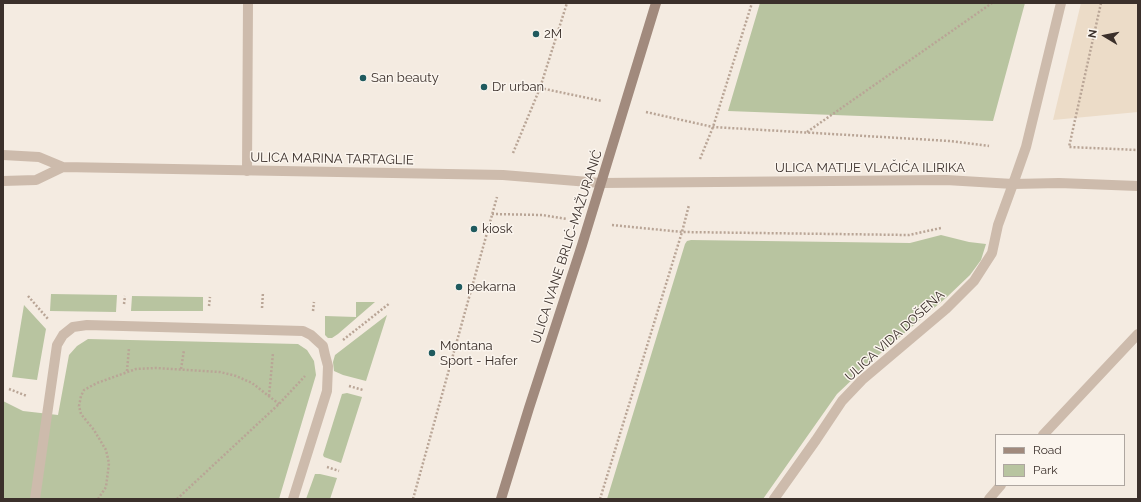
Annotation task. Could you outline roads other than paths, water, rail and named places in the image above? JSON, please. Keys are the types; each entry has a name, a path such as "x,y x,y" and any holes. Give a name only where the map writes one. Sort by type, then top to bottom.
{"street":[{"path":"247,171 248,3"},
{"name":"ULICA IVANE BRLIĆ-MAŽURANIĆ","path":"501,499 656,3"},
{"name":"ULICA VIDA DOŠENA","path":"774,499 842,401 862,380 946,309 974,281 992,253 998,225 1026,147 1061,3"},
{"name":"ULICA MARINA TARTAGLIE","path":"3,155 39,157 63,167 503,175 601,183"},
{"name":"ULICA MARINA TARTAGLIE","path":"3,181 36,180 63,167"},
{"name":"ULICA MATIJE VLAČIĆA ILIRIKA","path":"601,183 946,180 1013,184 1059,183 1138,186"},
{"path":"35,499 57,345 63,335 73,327 87,325 303,331 311,335 323,346 328,366 327,391 293,499"},
{"path":"1044,434 1138,334"},
{"path":"989,499 1000,486"}],"place":[{"name":"2M","path":"536,34"},
{"name":"San beauty","path":"363,78"},
{"name":"Dr urban","path":"484,87"},
{"name":"kiosk","path":"474,229"},
{"name":"pekarna","path":"459,287"},
{"name":"Montana Sport - Hafer","path":"432,353"}]}
